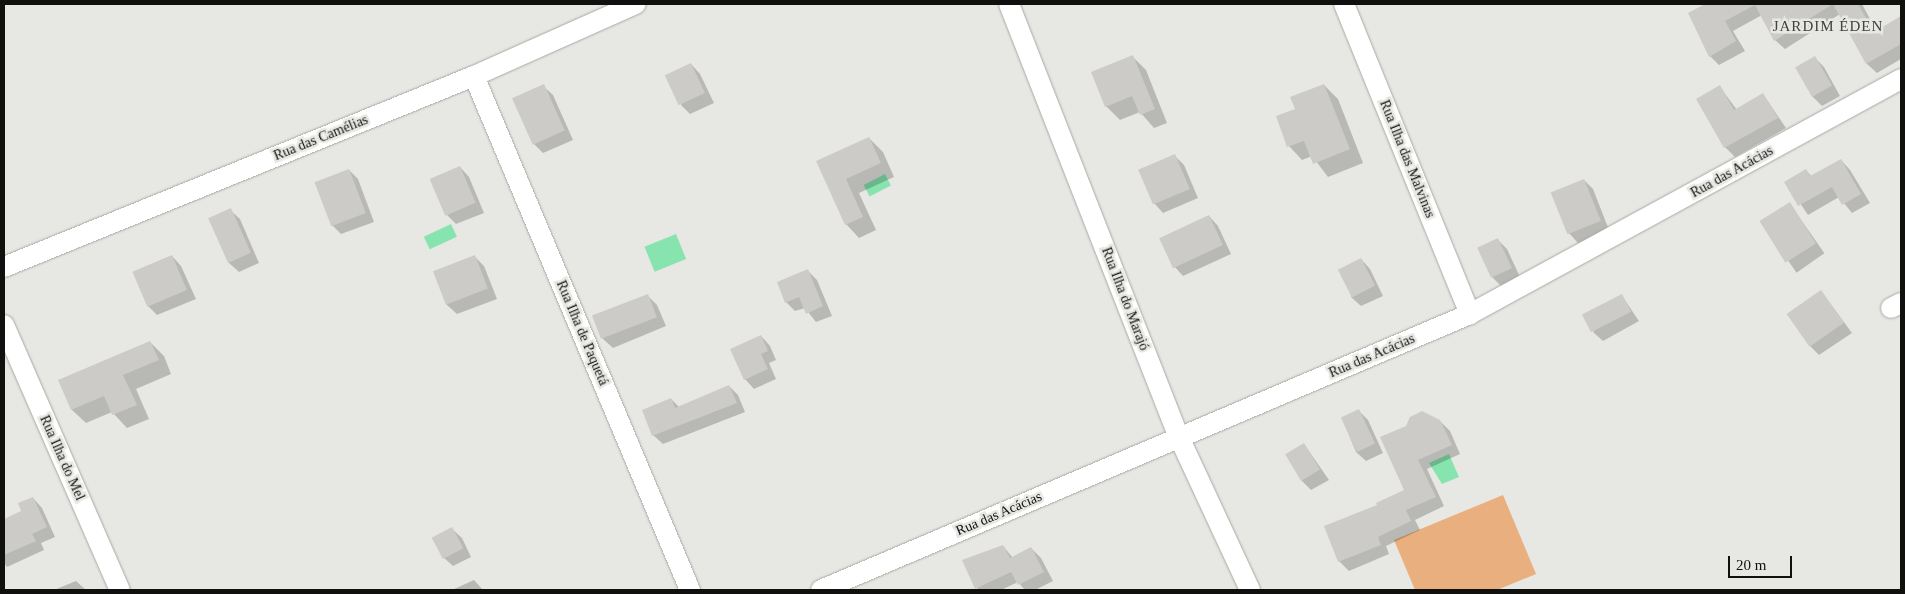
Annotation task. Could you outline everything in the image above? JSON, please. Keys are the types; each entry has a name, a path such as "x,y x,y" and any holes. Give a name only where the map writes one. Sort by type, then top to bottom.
{"street":[{"name":"Rua das Camélias","path":"4,267 474,76 636,4"},
{"name":"Rua Ilha do Marajó","path":"1009,4 1179,437 1250,590"},
{"name":"Rua Ilha das Malvinas","path":"1344,4 1470,314"},
{"name":"Rua Ilha de Paquetá","path":"474,76 690,590"},
{"name":"Rua das Acácias","path":"821,590 1470,314 1901,79"},
{"name":"Rua Ilha do Mel","path":"4,325 120,590"}],"shaded area":[{"path":"885,174 891,186 870,196 864,185"},
{"path":"451,224 457,237 430,249 424,237"},
{"path":"676,234 686,259 655,272 644,247"},
{"path":"1449,454 1459,477 1442,484 1429,463"},
{"path":"1503,495 1536,574 1497,590 1415,590 1394,540"}],"building":[{"path":"1705,4 1833,4 1774,41 1755,5 1725,21 1736,41 1709,57 1688,13"},
{"path":"1833,4 1858,4 1874,32 1901,16 1901,44 1866,64"},
{"path":"1133,55 1155,109 1140,115 1132,96 1105,107 1091,72"},
{"path":"1815,56 1832,85 1812,97 1795,68"},
{"path":"691,63 705,93 679,105 665,75"},
{"path":"544,84 565,131 533,145 512,98"},
{"path":"1324,84 1350,149 1313,164 1304,141 1287,147 1276,116 1295,109 1290,97"},
{"path":"1720,85 1734,110 1763,93 1778,118 1724,148 1696,99"},
{"path":"869,137 881,163 846,179 863,217 845,225 816,161"},
{"path":"1175,154 1190,189 1153,205 1138,170"},
{"path":"1841,159 1861,194 1842,205 1832,187 1798,206 1784,182 1806,169 1810,176"},
{"path":"460,166 476,203 445,216 430,179"},
{"path":"349,169 366,213 331,226 314,182"},
{"path":"1584,179 1601,221 1567,234 1551,192"},
{"path":"1790,202 1816,244 1785,263 1759,221"},
{"path":"231,208 251,253 228,263 208,218"},
{"path":"1209,215 1223,245 1173,268 1159,238"},
{"path":"1498,238 1512,268 1491,278 1477,248"},
{"path":"172,255 187,290 147,307 132,272"},
{"path":"475,255 488,289 446,305 433,271"},
{"path":"1361,258 1375,286 1352,297 1338,270"},
{"path":"808,269 823,306 806,314 799,297 785,303 777,282"},
{"path":"1821,290 1844,323 1810,347 1787,314"},
{"path":"648,294 657,317 601,339 592,316"},
{"path":"1622,294 1631,312 1591,332 1582,314"},
{"path":"761,335 768,351 761,354 768,369 744,380 730,349"},
{"path":"150,341 159,360 123,375 137,405 112,415 104,396 71,410 58,380"},
{"path":"729,385 737,403 652,436 642,410 671,398 675,408"},
{"path":"1359,409 1375,443 1357,452 1341,417"},
{"path":"1422,411 1440,420 1452,445 1418,460 1436,497 1406,510 1411,521 1378,537 1381,545 1338,562 1324,526 1377,505 1376,503 1404,490 1380,437 1406,426 1410,417"},
{"path":"1304,443 1320,470 1301,481 1285,454"},
{"path":"33,497 47,527 32,534 36,541 4,555 4,519 21,511 18,503"},
{"path":"452,527 463,548 443,559 432,538"},
{"path":"1003,545 1010,558 1031,547 1044,572 1018,585 1011,572 975,589 962,560"}],"district":[{"name":"JARDIM ÉDEN","path":"1828,27"}]}
